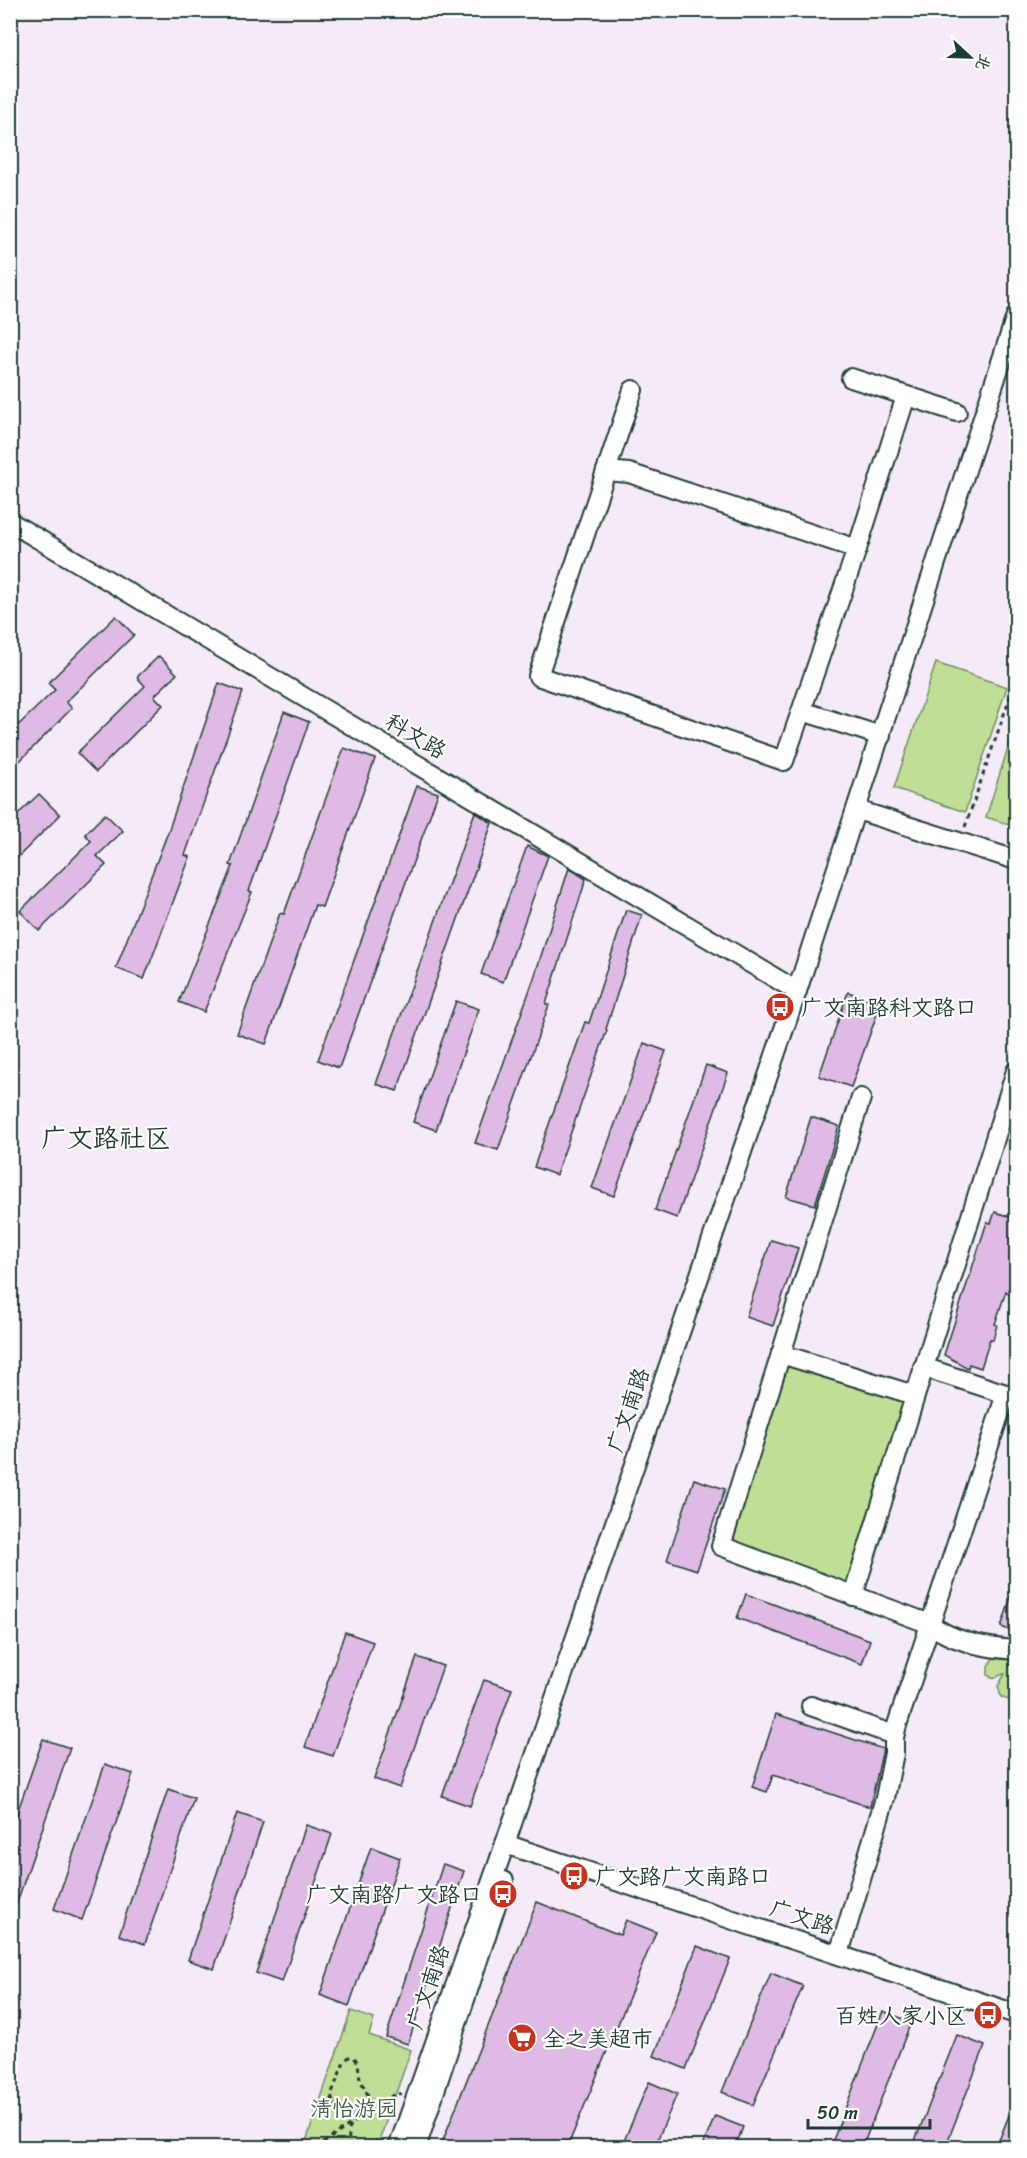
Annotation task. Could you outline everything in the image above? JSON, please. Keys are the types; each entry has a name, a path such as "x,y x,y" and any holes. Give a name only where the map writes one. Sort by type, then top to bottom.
{"street":[{"name":"广文南路","path":"398,2148 505,1844 797,991 1017,316"},
{"path":"851,378 957,412"},
{"path":"633,390 538,676 784,761 857,549 906,396"},
{"path":"606,471 629,473 857,549"},
{"name":"科文路","path":"10,522 797,991"},
{"path":"802,711 881,736"},
{"path":"857,810 1017,860"},
{"path":"853,1596 923,1367 1008,1127 1017,1071"},
{"path":"861,1098 721,1546 930,1623 939,1631 964,1640 989,1647 1017,1650"},
{"path":"781,1354 914,1395"},
{"path":"839,1954 885,1798 894,1753 894,1735 930,1623 1011,1396 923,1367"},
{"path":"811,1706 894,1735"},
{"name":"广文南路","path":"416,2148 506,1874 505,1844"},
{"name":"广文路","path":"505,1844 1017,2014"}],"path":[{"path":"960,842 1012,691"},
{"path":"348,2148 350,2122 334,2104 331,2095 344,2062 349,2057 354,2057 358,2063 360,2079 374,2107"},
{"path":"316,2148 350,2122 396,2093 415,2098"},
{"path":"366,2148 380,2139"}],"green space":[{"path":"936,663 1007,687 965,812 894,788"},
{"path":"1016,723 1016,827 986,817"},
{"path":"784,1363 900,1397 905,1402 850,1587 729,1542"},
{"path":"1016,1656 1016,1703 1001,1697 998,1686 1005,1674 992,1677 988,1675 988,1666 994,1657 1008,1659"},
{"name":"清怡游园","path":"351,2011 374,2019 369,2035 411,2050 377,2147 304,2147"}],"building":[{"path":"116,616 134,635 66,702 72,708 10,771 10,733 55,690 48,683"},
{"path":"159,656 177,674 154,696 163,705 96,772 77,753 145,686 137,677"},
{"path":"219,683 243,692 185,855 190,857 144,979 116,968 168,832"},
{"path":"284,712 309,722 249,891 252,892 204,1012 179,1002 233,866 230,865"},
{"path":"344,748 375,759 322,907 315,905 266,1044 237,1034 280,913 284,914"},
{"path":"417,786 438,793 339,1068 318,1060"},
{"path":"39,794 60,815 10,865 10,822"},
{"path":"475,812 492,823 397,1091 376,1084"},
{"path":"105,814 123,831 97,856 106,865 39,931 20,911 91,841 85,834"},
{"path":"527,846 548,856 503,982 481,974"},
{"path":"569,868 586,879 546,1004 549,1005 498,1150 475,1143 534,978"},
{"path":"626,910 642,915 607,1030 556,1175 534,1167 585,1022 589,1023"},
{"path":"848,992 881,1003 851,1087 819,1076"},
{"path":"456,1001 479,1009 436,1130 413,1122"},
{"path":"644,1043 666,1051 614,1196 592,1188"},
{"path":"706,1065 728,1073 677,1218 655,1210"},
{"path":"811,1117 839,1126 815,1205 786,1197"},
{"path":"995,1212 1017,1219 1017,1304 1006,1291 995,1324 997,1325 993,1340 990,1339 981,1368 969,1364 968,1368 944,1355 987,1222 991,1223"},
{"path":"771,1240 798,1248 773,1326 746,1317"},
{"path":"694,1479 725,1489 697,1570 667,1560"},
{"path":"1014,1589 1017,1589 1017,1633 1001,1627"},
{"path":"746,1594 870,1640 862,1664 737,1618"},
{"path":"345,1632 373,1642 333,1756 305,1747"},
{"path":"417,1657 443,1666 400,1788 374,1779"},
{"path":"484,1680 512,1689 470,1806 442,1796"},
{"path":"776,1714 883,1749 870,1807 773,1775 767,1792 752,1787"},
{"path":"43,1739 70,1748 13,1914 10,1914 10,1833"},
{"path":"105,1764 133,1774 82,1920 54,1909"},
{"path":"168,1789 194,1798 145,1944 119,1935"},
{"path":"237,1813 263,1822 214,1969 188,1960"},
{"path":"306,1825 332,1834 282,1982 256,1973"},
{"path":"371,1847 400,1858 349,2006 320,1995"},
{"path":"443,1864 464,1871 408,2044 386,2037"},
{"name":"全之美超市","path":"537,1902 620,1935 626,1920 656,1932 567,2148 440,2148"},
{"path":"697,1946 730,1959 686,2069 654,2056"},
{"path":"771,1973 803,1986 753,2105 722,2092"},
{"path":"883,2011 911,2022 862,2148 830,2148"},
{"path":"957,2035 985,2046 945,2148 912,2148"},
{"path":"649,2082 677,2094 654,2148 621,2148"},
{"path":"1016,2098 1017,2148 996,2148"},
{"path":"715,2116 743,2127 735,2148 702,2148"}],"place":[{"name":"广文南路科文路口","path":"780,1007"},
{"name":"广文路广文南路口","path":"574,1876"},
{"name":"广文南路广文路口","path":"503,1894"},
{"name":"百姓人家小区","path":"988,2015"},
{"name":"全之美超市","path":"522,2038"}],"district":[{"name":"广文路社区","path":"106,1138"}]}
